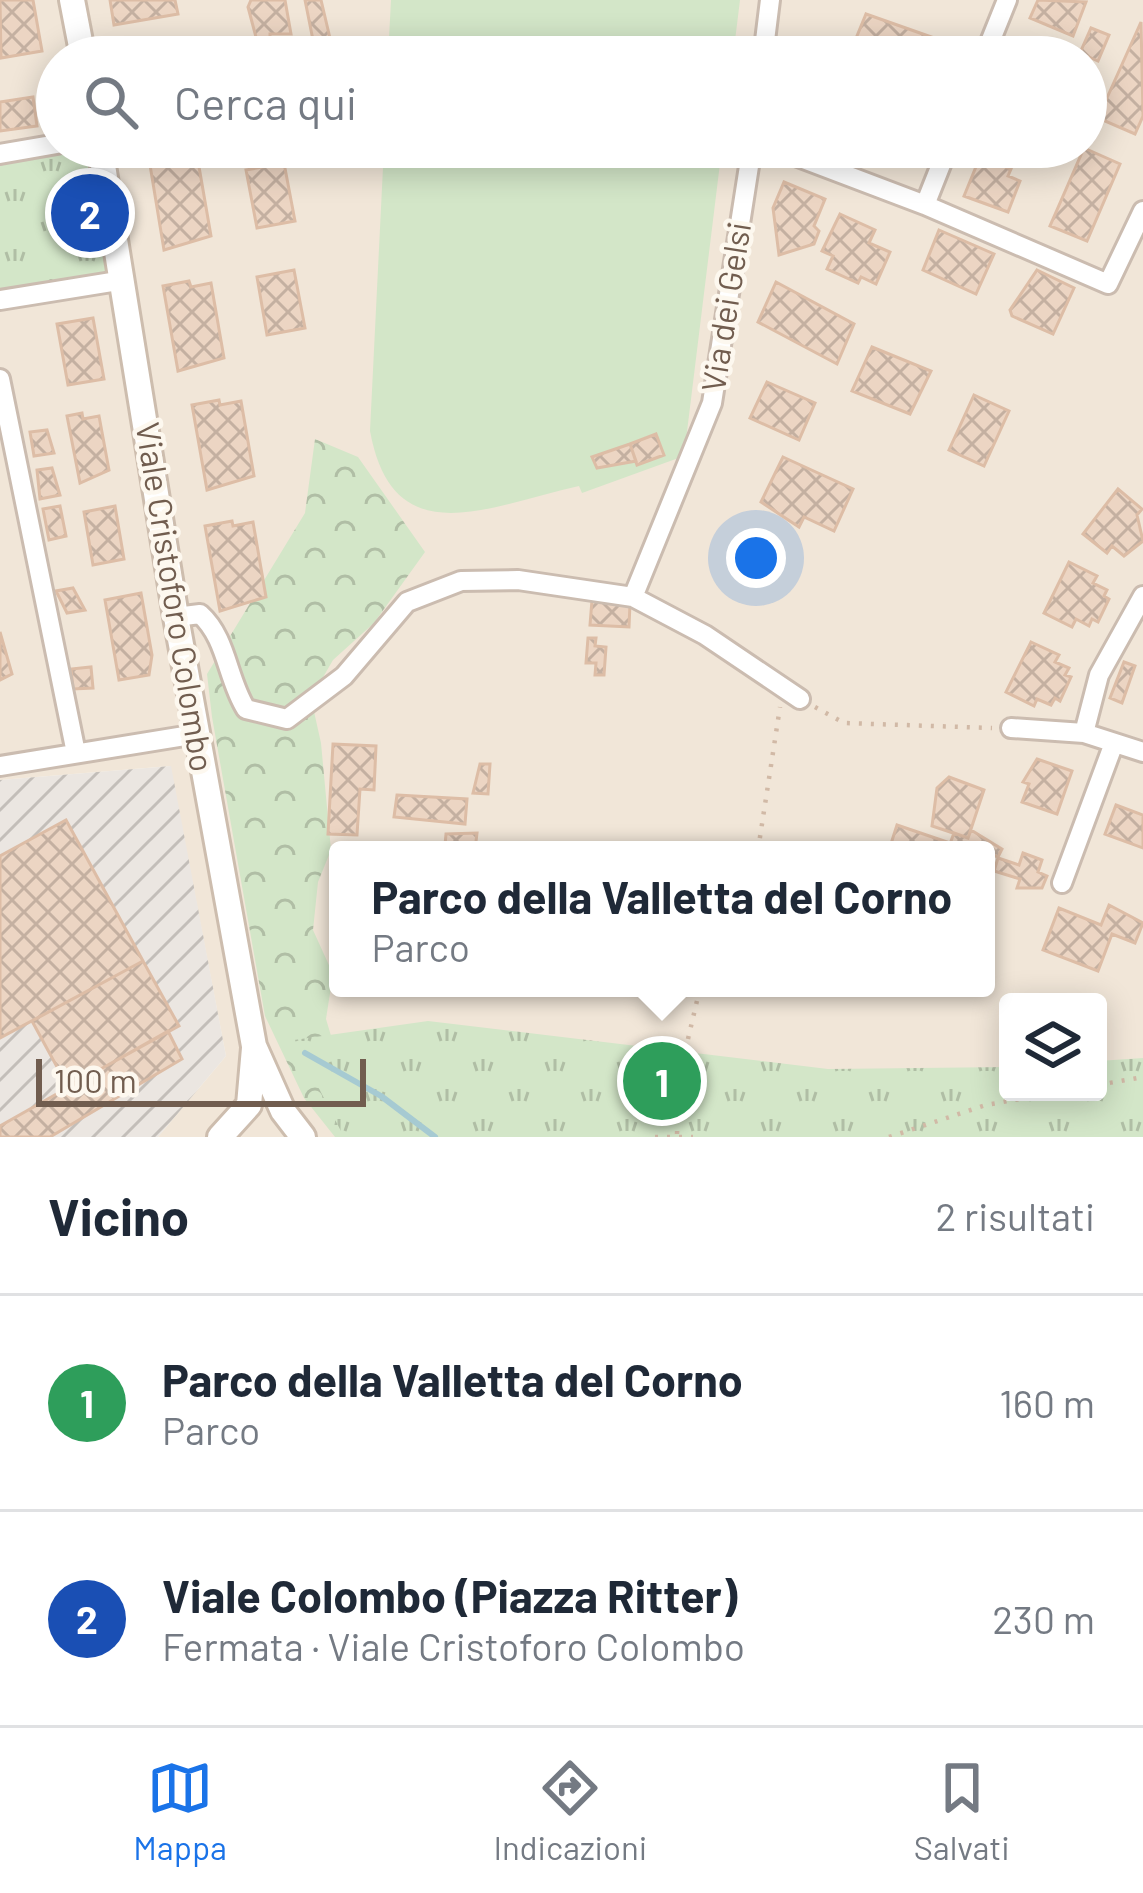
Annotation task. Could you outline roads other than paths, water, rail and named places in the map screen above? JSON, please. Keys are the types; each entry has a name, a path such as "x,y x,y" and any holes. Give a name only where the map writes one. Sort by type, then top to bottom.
{"street":[{"path":"72,0 79,36"},
{"path":"766,36 770,0"},
{"path":"992,36 1006,0"},
{"path":"0,154 36,148"},
{"name":"Viale Cristoforo Colombo","path":"104,168 176,617 254,1046 283,1111 302,1137"},
{"name":"Via dei Gelsi","path":"633,597 712,403 749,168"},
{"path":"827,168 1108,284 1143,211"},
{"path":"925,205 940,168"},
{"path":"0,300 124,280"},
{"path":"0,379 76,753"},
{"path":"176,617 200,614 217,629 229,682 246,709 287,719 344,676 407,602 461,581 518,580 633,597 705,635 791,693"},
{"path":"1084,733 1099,675 1143,596"},
{"path":"1011,728 1084,733 1143,752"},
{"path":"0,766 197,734"},
{"path":"1062,883 1114,742"},
{"name":"Viale Cristoforo Colombo","path":"220,1137 249,1105 254,1046"}],"waterway":[{"path":"305,1053 381,1096 435,1137"}],"place":[{"name":"Viale Colombo (Piazza Ritter)","path":"90,213"},
{"name":"Parco della Valletta del Corno","path":"662,1081"}]}
